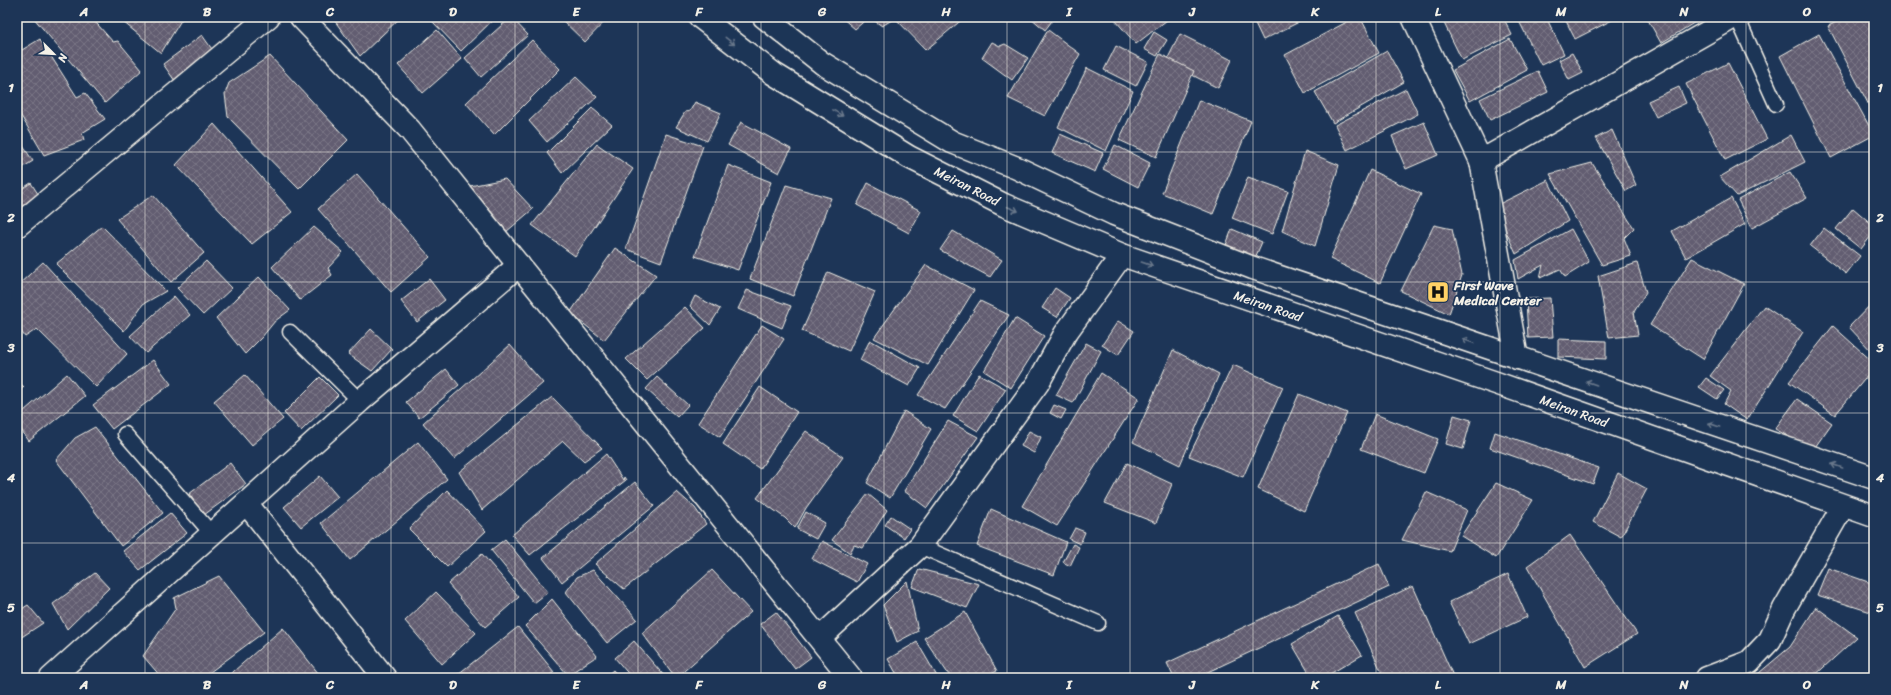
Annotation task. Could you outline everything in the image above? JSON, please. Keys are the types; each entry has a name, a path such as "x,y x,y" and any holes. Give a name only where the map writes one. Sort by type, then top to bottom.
{"street":[{"path":"17,226 268,17"},
{"path":"301,17 410,130 852,678"},
{"name":"Meiran Road","path":"700,17 774,74 909,157 1004,205 1122,255 1504,386 1874,516"},
{"path":"764,17 822,63 952,142 1017,168 1114,214 1252,268 1874,478"},
{"path":"1413,17 1481,161 1516,358"},
{"path":"1481,161 1734,17"},
{"path":"820,638 920,546 1038,383 1065,334 1122,255"},
{"path":"51,678 247,504 360,401 519,264"},
{"path":"247,504 385,678"},
{"path":"1707,678 1749,662 1770,640 1784,609 1843,506"}],"lane":[{"path":"1738,17 1776,104"},
{"path":"290,332 360,401"},
{"path":"125,434 212,534"},
{"path":"920,546 1098,623"}],"building":[{"path":"33,17 91,17 113,42 118,41 142,70 105,103"},
{"path":"117,17 183,17 161,53"},
{"path":"332,17 401,17 360,56"},
{"path":"437,17 496,17 461,51 432,21"},
{"path":"511,17 528,35 481,77 465,58"},
{"path":"559,17 604,17 607,19 585,42"},
{"path":"841,17 869,17 855,29"},
{"path":"875,17 965,17 926,50 895,18 882,26 872,19"},
{"path":"1030,17 1055,17 1045,30"},
{"path":"1118,17 1171,17 1136,44 1115,20"},
{"path":"1252,17 1309,17 1263,40"},
{"path":"1356,17 1360,17 1379,53 1305,93 1285,55"},
{"path":"1441,17 1503,17 1512,35 1462,60"},
{"path":"1517,17 1546,17 1564,54 1541,65"},
{"path":"1564,17 1618,17 1575,39"},
{"path":"1847,17 1874,17 1874,115 1828,26"},
{"path":"1647,18 1702,18 1661,43"},
{"path":"437,30 462,59 423,93 398,65"},
{"path":"1048,30 1080,54 1045,116 1008,98"},
{"path":"1154,32 1167,40 1157,56 1144,49"},
{"path":"1180,34 1232,60 1218,88 1166,62"},
{"path":"1819,34 1874,135 1831,158 1780,56"},
{"path":"202,35 214,52 175,81 163,64"},
{"path":"40,39 77,97 85,93 105,119 82,133 84,140 44,155 17,109 17,53"},
{"path":"1510,39 1527,70 1470,101 1453,70"},
{"path":"532,40 560,69 494,135 466,103"},
{"path":"992,42 1000,46 1005,44 1028,58 1012,80 982,58"},
{"path":"1116,46 1148,62 1136,86 1104,70"},
{"path":"1387,51 1404,82 1333,123 1315,92"},
{"path":"1572,53 1583,73 1569,80 1559,60"},
{"path":"1160,54 1194,71 1156,157 1119,140"},
{"path":"270,56 348,140 299,189 228,117 225,94 229,83"},
{"path":"1728,63 1767,139 1725,160 1686,84"},
{"path":"1087,68 1133,91 1106,151 1058,127"},
{"path":"1538,71 1548,92 1490,120 1480,99"},
{"path":"576,77 597,97 547,142 529,121"},
{"path":"1679,87 1686,103 1656,117 1648,101"},
{"path":"1406,89 1418,114 1347,150 1335,125"},
{"path":"1199,100 1251,121 1213,214 1162,193"},
{"path":"695,102 721,113 707,141 676,127 685,112 690,111"},
{"path":"592,108 612,125 562,173 547,153"},
{"path":"741,122 791,149 779,173 728,145"},
{"path":"1424,122 1438,155 1406,169 1392,136"},
{"path":"214,124 292,212 252,244 176,165"},
{"path":"1612,130 1636,185 1626,191 1596,138"},
{"path":"666,134 703,146 661,262 626,249"},
{"path":"1060,134 1103,153 1095,172 1052,153"},
{"path":"1791,135 1805,162 1737,196 1720,177"},
{"path":"17,137 33,161 17,171"},
{"path":"597,144 633,169 575,256 532,225"},
{"path":"1115,145 1150,163 1138,187 1103,169"},
{"path":"1305,151 1339,165 1315,246 1282,231"},
{"path":"1592,163 1634,228 1624,238 1631,256 1602,265 1550,174"},
{"path":"728,165 771,182 738,270 695,256"},
{"path":"1370,170 1421,194 1380,283 1330,259"},
{"path":"1790,172 1807,198 1752,228 1738,200"},
{"path":"357,174 430,257 391,292 318,209"},
{"path":"1248,177 1288,191 1272,234 1232,218"},
{"path":"505,179 533,209 506,232 465,187"},
{"path":"1548,180 1568,221 1516,254 1495,206"},
{"path":"31,183 40,197 17,211 17,192"},
{"path":"868,183 921,211 909,233 857,205"},
{"path":"786,185 831,198 793,296 750,279"},
{"path":"153,195 204,253 171,282 117,219"},
{"path":"1731,198 1745,224 1686,258 1672,231"},
{"path":"1853,208 1874,226 1874,232 1861,249 1836,229"},
{"path":"1434,225 1452,229 1462,275 1449,314 1401,291"},
{"path":"102,226 166,291 143,304 124,331 56,264"},
{"path":"314,227 343,252 328,268 332,275 300,300 272,267"},
{"path":"1824,228 1860,256 1846,274 1810,246"},
{"path":"1232,229 1262,242 1255,258 1226,245"},
{"path":"1571,229 1589,262 1565,277 1560,269 1540,278 1543,265 1518,279 1515,260"},
{"path":"953,231 1002,260 990,277 940,250"},
{"path":"615,248 656,275 604,340 570,313"},
{"path":"1692,258 1744,284 1703,359 1650,325"},
{"path":"206,261 232,288 203,315 177,288"},
{"path":"43,262 127,354 96,387 37,329 25,337 17,325 17,286"},
{"path":"1637,263 1646,292 1634,312 1638,335 1609,338 1598,276"},
{"path":"926,265 974,290 928,365 874,338"},
{"path":"828,272 875,292 849,351 802,331"},
{"path":"259,277 290,310 275,321 245,354 216,318"},
{"path":"429,279 445,300 417,322 401,301"},
{"path":"1055,288 1070,298 1057,317 1042,308"},
{"path":"747,290 791,306 782,328 738,309"},
{"path":"174,296 190,315 146,353 130,336"},
{"path":"695,296 720,309 710,325 690,306"},
{"path":"1550,298 1553,337 1528,338 1526,299"},
{"path":"980,301 1009,315 945,409 918,395"},
{"path":"1874,301 1874,354 1849,327"},
{"path":"1764,306 1803,332 1747,420 1724,404 1731,391 1710,376"},
{"path":"685,307 705,328 647,380 626,359"},
{"path":"1015,318 1044,336 1011,388 984,371"},
{"path":"1118,321 1134,331 1118,355 1102,345"},
{"path":"762,325 784,339 720,437 698,423"},
{"path":"1833,326 1874,363 1874,368 1835,415 1789,382"},
{"path":"371,329 392,349 372,371 348,354"},
{"path":"1558,339 1606,341 1606,359 1558,357"},
{"path":"870,340 920,368 909,386 860,360"},
{"path":"1086,343 1101,351 1073,403 1056,395"},
{"path":"510,345 543,383 454,459 423,423"},
{"path":"1173,350 1219,374 1180,465 1133,442"},
{"path":"153,360 171,384 112,429 93,405"},
{"path":"1233,365 1283,387 1243,477 1189,456"},
{"path":"446,369 459,385 419,418 406,402"},
{"path":"1101,373 1139,398 1057,526 1022,506"},
{"path":"67,374 85,396 29,441 17,424 17,417"},
{"path":"979,374 1006,389 978,431 953,416"},
{"path":"245,375 283,419 252,445 214,401"},
{"path":"320,377 338,395 301,431 284,413"},
{"path":"657,377 688,405 677,417 646,389"},
{"path":"1706,378 1724,390 1717,399 1699,387"},
{"path":"17,380 24,387 17,392"},
{"path":"760,387 797,412 760,469 723,444"},
{"path":"1299,394 1347,413 1304,511 1258,489"},
{"path":"552,397 602,448 584,461 563,441 482,510 459,472"},
{"path":"1797,399 1832,423 1813,450 1775,429"},
{"path":"1054,405 1066,410 1061,419 1050,413"},
{"path":"904,411 931,429 890,498 867,483"},
{"path":"1375,414 1438,439 1424,473 1361,449"},
{"path":"1454,415 1471,420 1463,449 1446,444"},
{"path":"948,421 978,437 927,508 904,491"},
{"path":"95,427 163,513 121,546 56,460 75,438"},
{"path":"806,431 843,457 806,508 795,528 785,518 757,498"},
{"path":"1029,431 1041,437 1034,453 1021,446"},
{"path":"1495,432 1599,468 1593,484 1490,448"},
{"path":"418,442 447,479 350,560 321,523"},
{"path":"606,454 623,480 624,477 626,480 530,555 512,535"},
{"path":"230,463 246,484 204,515 189,494"},
{"path":"1127,463 1172,484 1156,523 1105,503"},
{"path":"1618,473 1647,489 1621,537 1593,522"},
{"path":"320,476 338,497 301,527 284,507"},
{"path":"635,482 654,506 562,582 543,558"},
{"path":"1496,483 1533,500 1496,558 1461,536"},
{"path":"447,490 486,531 447,567 409,529"},
{"path":"677,492 695,508 706,524 624,589 595,564"},
{"path":"1426,492 1467,510 1450,551 1402,540"},
{"path":"868,494 887,510 863,548 854,545 850,553 832,540"},
{"path":"991,509 1066,542 1054,575 977,546"},
{"path":"806,512 825,523 816,539 797,529"},
{"path":"170,513 187,533 140,570 123,551"},
{"path":"891,516 910,529 904,538 885,525"},
{"path":"1075,528 1085,532 1080,544 1069,539"},
{"path":"1570,535 1637,634 1585,667 1527,566"},
{"path":"505,539 548,592 534,603 491,550"},
{"path":"822,541 867,564 857,582 812,559"},
{"path":"1073,544 1079,547 1070,566 1063,562"},
{"path":"482,554 519,597 485,627 448,584"},
{"path":"1379,564 1389,587 1195,678 1174,678 1167,663"},
{"path":"1828,568 1874,584 1874,613 1817,595"},
{"path":"919,569 979,584 967,608 912,587"},
{"path":"593,570 637,619 607,643 566,592 577,577"},
{"path":"712,570 751,612 676,678 642,633"},
{"path":"95,573 109,588 67,629 53,604"},
{"path":"1508,574 1527,617 1469,644 1449,602"},
{"path":"219,576 264,632 202,678 162,678 143,656 176,608 174,598"},
{"path":"907,581 918,631 897,642 883,605"},
{"path":"1413,586 1454,678 1384,678 1355,613"},
{"path":"436,592 476,633 442,664 405,621"},
{"path":"552,599 597,656 568,675 525,626"},
{"path":"28,605 43,623 17,640 17,612"},
{"path":"1816,607 1857,637 1812,678 1753,678 1790,647"},
{"path":"776,612 811,657 795,669 760,624"},
{"path":"965,612 997,671 983,678 951,678 924,638"},
{"path":"1338,616 1362,655 1323,678 1312,678 1292,644"},
{"path":"518,627 554,672 547,678 453,678"},
{"path":"283,628 322,678 226,678"},
{"path":"634,641 666,678 632,678 615,658"},
{"path":"917,642 938,678 899,678 888,659"},
{"path":"613,670 620,678 604,678"}],"place":[{"name":"First Wave Medical Center","path":"1438,292"}]}
